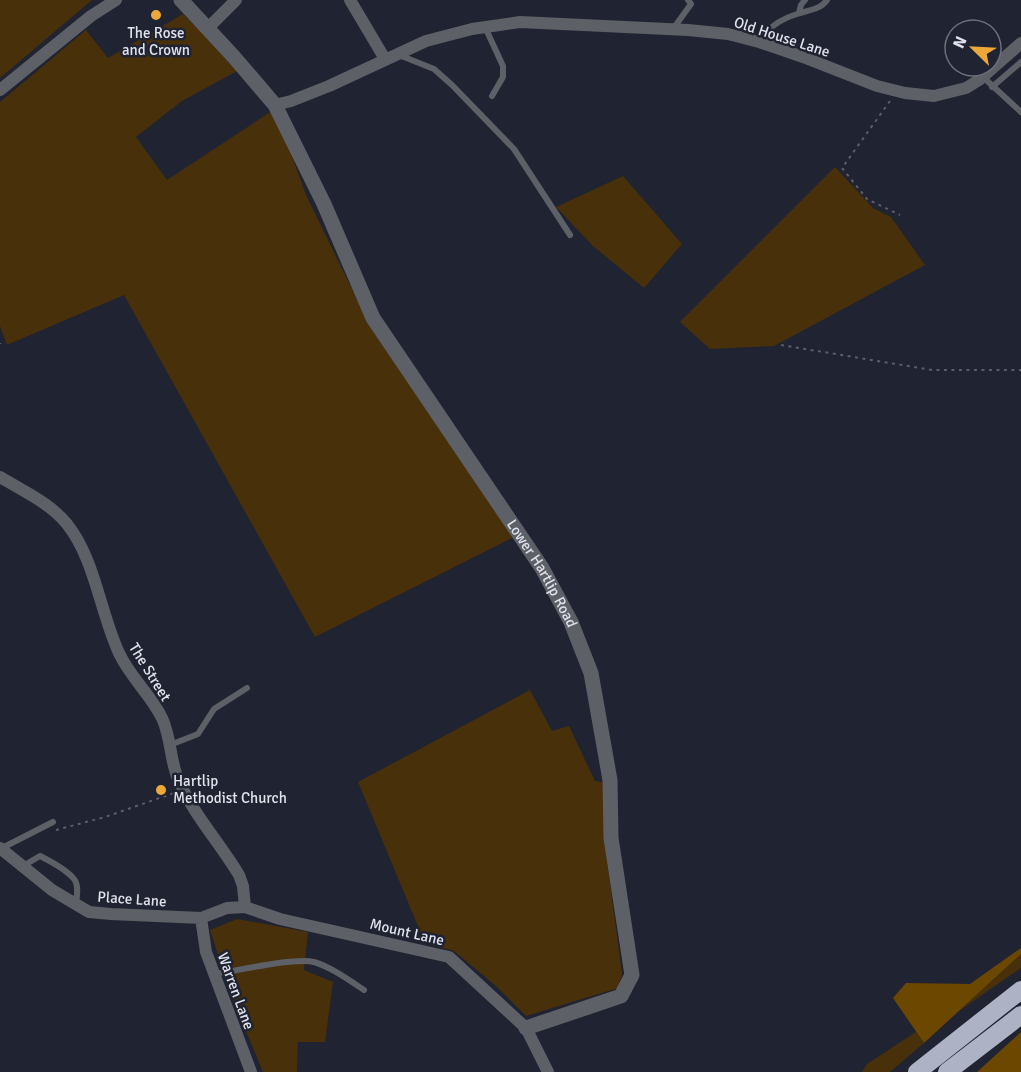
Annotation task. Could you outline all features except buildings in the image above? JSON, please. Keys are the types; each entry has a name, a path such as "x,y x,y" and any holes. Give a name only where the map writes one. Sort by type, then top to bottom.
{"highway":[{"path":"917,1072 1021,990"},
{"path":"947,1072 1021,1015"}],"street":[{"path":"0,90 91,16 116,0"},
{"name":"Lower Hartlip Road","path":"181,0 275,105 324,204 373,318 542,568 572,622 591,673 610,780 611,838 632,975 621,996 526,1028"},
{"path":"208,28 236,0"},
{"path":"350,0 391,57"},
{"name":"Old House Lane","path":"275,105 329,86 426,41 485,27 535,21 728,34 759,42 863,82 897,91 934,96 966,88 981,78"},
{"name":"Old House Lane","path":"1003,59 1021,43"},
{"name":"The Street","path":"0,477 43,502 58,514 76,536 89,565 107,623 120,655 162,718 174,767 184,790 239,875 243,886 245,907"},
{"name":"Place Lane","path":"1,848 52,890 90,912 201,918 227,908 245,907"},
{"name":"Mount Lane","path":"245,907 280,919 449,957 526,1028 548,1072"},
{"name":"Warren Lane","path":"201,918 206,952 251,1072"}],"lane":[{"path":"672,30 691,4 688,0"},
{"path":"799,13 805,0"},
{"path":"759,42 771,27 799,13 814,9 824,4 826,0"},
{"path":"485,27 503,66 503,77 492,96"},
{"path":"391,57 434,69 452,85 514,149 570,235"},
{"path":"992,87 1021,62"},
{"path":"983,78 1021,112"},
{"path":"170,745 198,734 214,709 247,688"},
{"path":"1,848 52,822"},
{"path":"23,867 40,856 49,860 74,878 77,885 76,904"},
{"path":"214,974 294,962 314,962 345,977 364,990"}],"path":[{"path":"897,91 842,168 867,199 900,214"},
{"path":"781,345 932,370 1021,370"},
{"path":"56,830 105,817 184,790"}],"shaded area":[{"path":"0,0 92,0 0,78"},
{"path":"183,14 239,70 182,101 136,137 167,180 275,109 306,195 367,320 516,536 315,637 124,295 7,345 0,326 0,102 86,30 108,58"},
{"path":"835,167 873,208 891,217 925,265 774,346 710,349 680,322"},
{"path":"623,176 682,244 644,288 593,246 556,207"},
{"path":"530,690 552,731 569,726 595,781 606,783 604,838 622,974 618,988 526,1016 497,987 454,951 425,943 358,782"},
{"path":"237,919 308,932 304,970 333,982 325,1042 298,1042 297,1072 263,1072 231,995 210,930"},
{"path":"1021,948 1021,954 924,1043 893,998 906,983 970,984"},
{"path":"1021,954 1021,968 959,1011"},
{"path":"916,1032 924,1043 890,1072 862,1072 867,1064"},
{"path":"1021,1032 1021,1072 977,1072"}],"place":[{"name":"The Rose and Crown","path":"156,15"},
{"name":"Hartlip Methodist Church","path":"161,790"}]}
